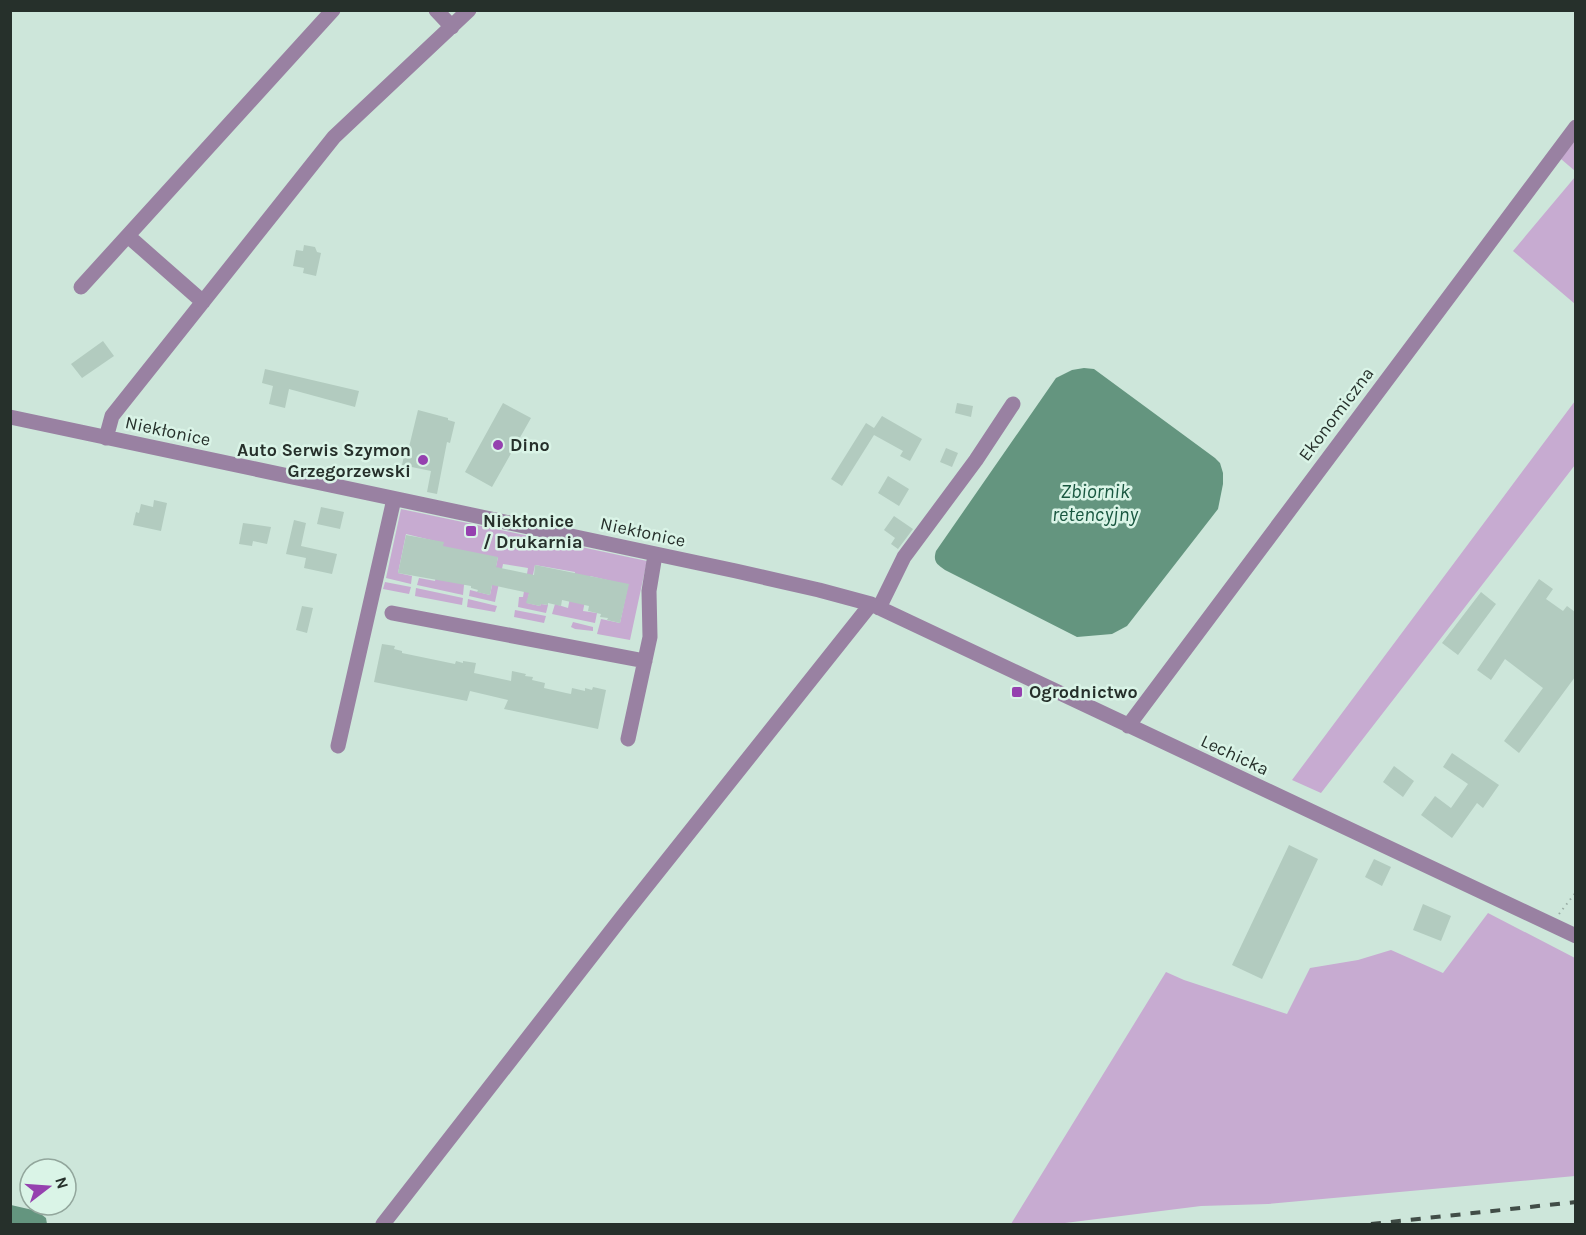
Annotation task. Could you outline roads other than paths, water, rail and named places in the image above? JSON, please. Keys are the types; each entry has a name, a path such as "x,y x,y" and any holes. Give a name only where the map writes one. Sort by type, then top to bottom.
{"street":[{"path":"81,287 333,10"},
{"path":"436,10 452,27"},
{"path":"106,438 112,416 334,137 470,10"},
{"name":"Ekonomiczna","path":"1128,726 1575,127"},
{"path":"128,236 203,302"},
{"path":"383,1224 621,917 875,606 904,557 976,460 1014,404"},
{"name":"Niekłonice","path":"10,417 819,590 875,606"},
{"path":"338,747 394,499"},
{"path":"628,739 650,637 649,591 655,555"},
{"name":"Lechicka","path":"875,606 1575,936"},
{"path":"392,613 645,661"}],"water":[{"name":"Zbiornik retencyjny","path":"1094,369 1215,458 1220,463 1223,484 1218,509 1127,626 1112,634 1077,637 945,570 937,564 935,557 936,551 1056,378 1072,370"},
{"path":"11,1205 18,1207 18,1217 45,1217 47,1224 11,1224"}],"railway":[{"path":"1371,1224 1576,1202"}],"place":[{"name":"Dino","path":"498,445"},
{"name":"Auto Serwis Szymon Grzegorzewski","path":"423,460"},
{"name":"Niekłonice / Drukarnia","path":"471,531"},
{"name":"Ogrodnictwo","path":"1017,692"}]}
